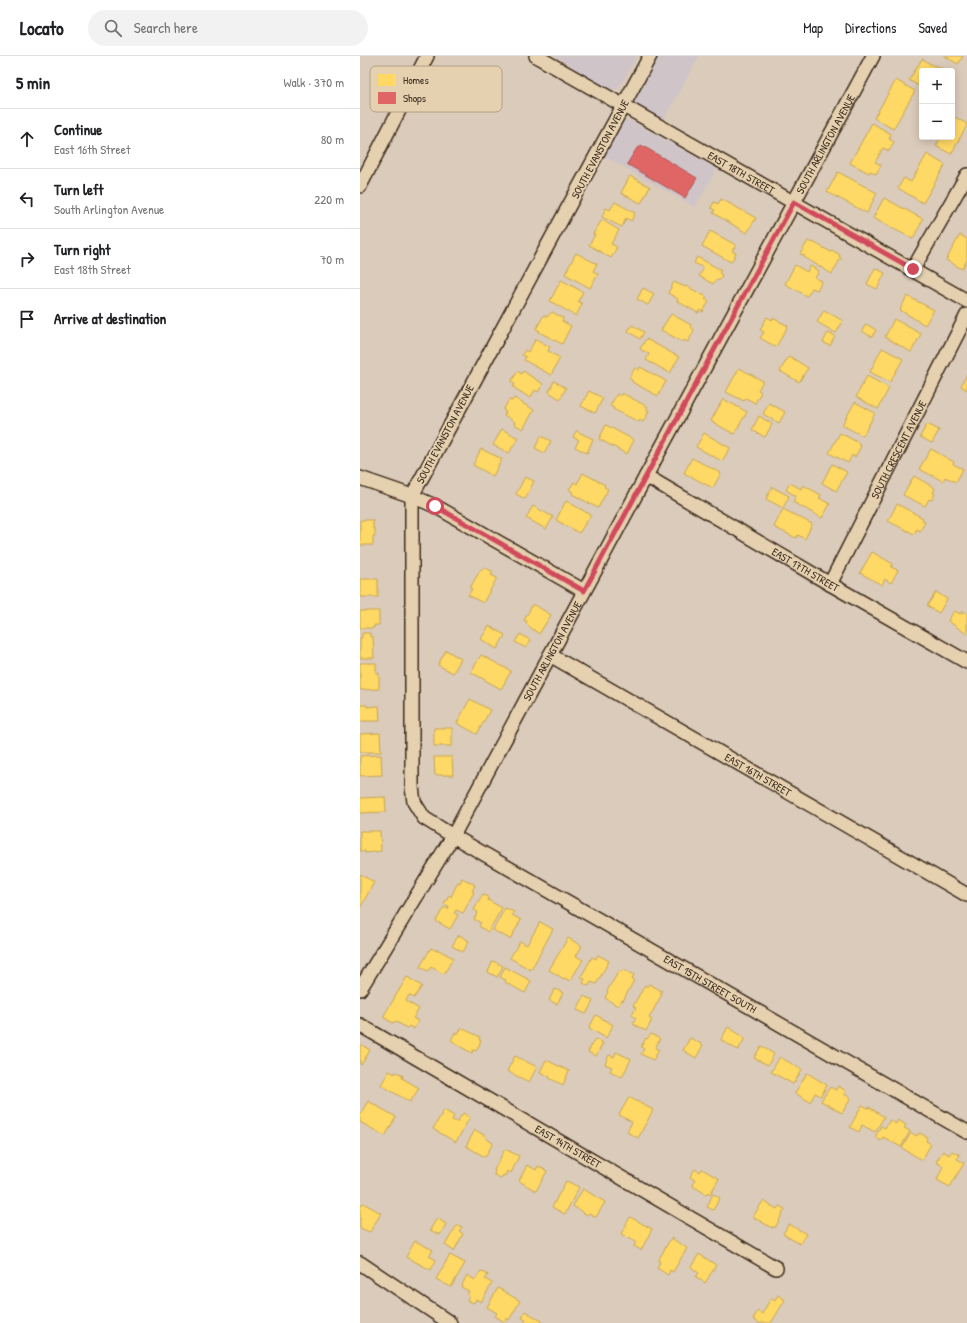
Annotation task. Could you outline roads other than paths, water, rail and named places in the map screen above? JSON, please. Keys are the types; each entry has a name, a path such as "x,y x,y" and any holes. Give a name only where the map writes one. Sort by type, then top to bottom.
{"street":[{"path":"422,66 427,56"},
{"name":"EAST 18TH STREET","path":"536,56 967,301"},
{"name":"SOUTH EVANSTON AVENUE","path":"453,836 424,818 414,802 412,779 412,496 650,56"},
{"name":"SOUTH ARLINGTON AVENUE","path":"360,989 453,836 873,56"},
{"path":"360,186 398,112"},
{"path":"913,269 967,175"},
{"name":"SOUTH CRESCENT AVENUE","path":"830,584 967,315"},
{"name":"EAST 17TH STREET","path":"646,476 967,662"},
{"path":"360,478 412,496 435,506 584,591"},
{"name":"EAST 16TH STREET","path":"550,655 967,894"},
{"name":"EAST 15TH STREET SOUTH","path":"453,836 967,1132"},
{"name":"EAST 14TH STREET","path":"360,1025 776,1268"},
{"path":"360,1263 450,1323"}]}
